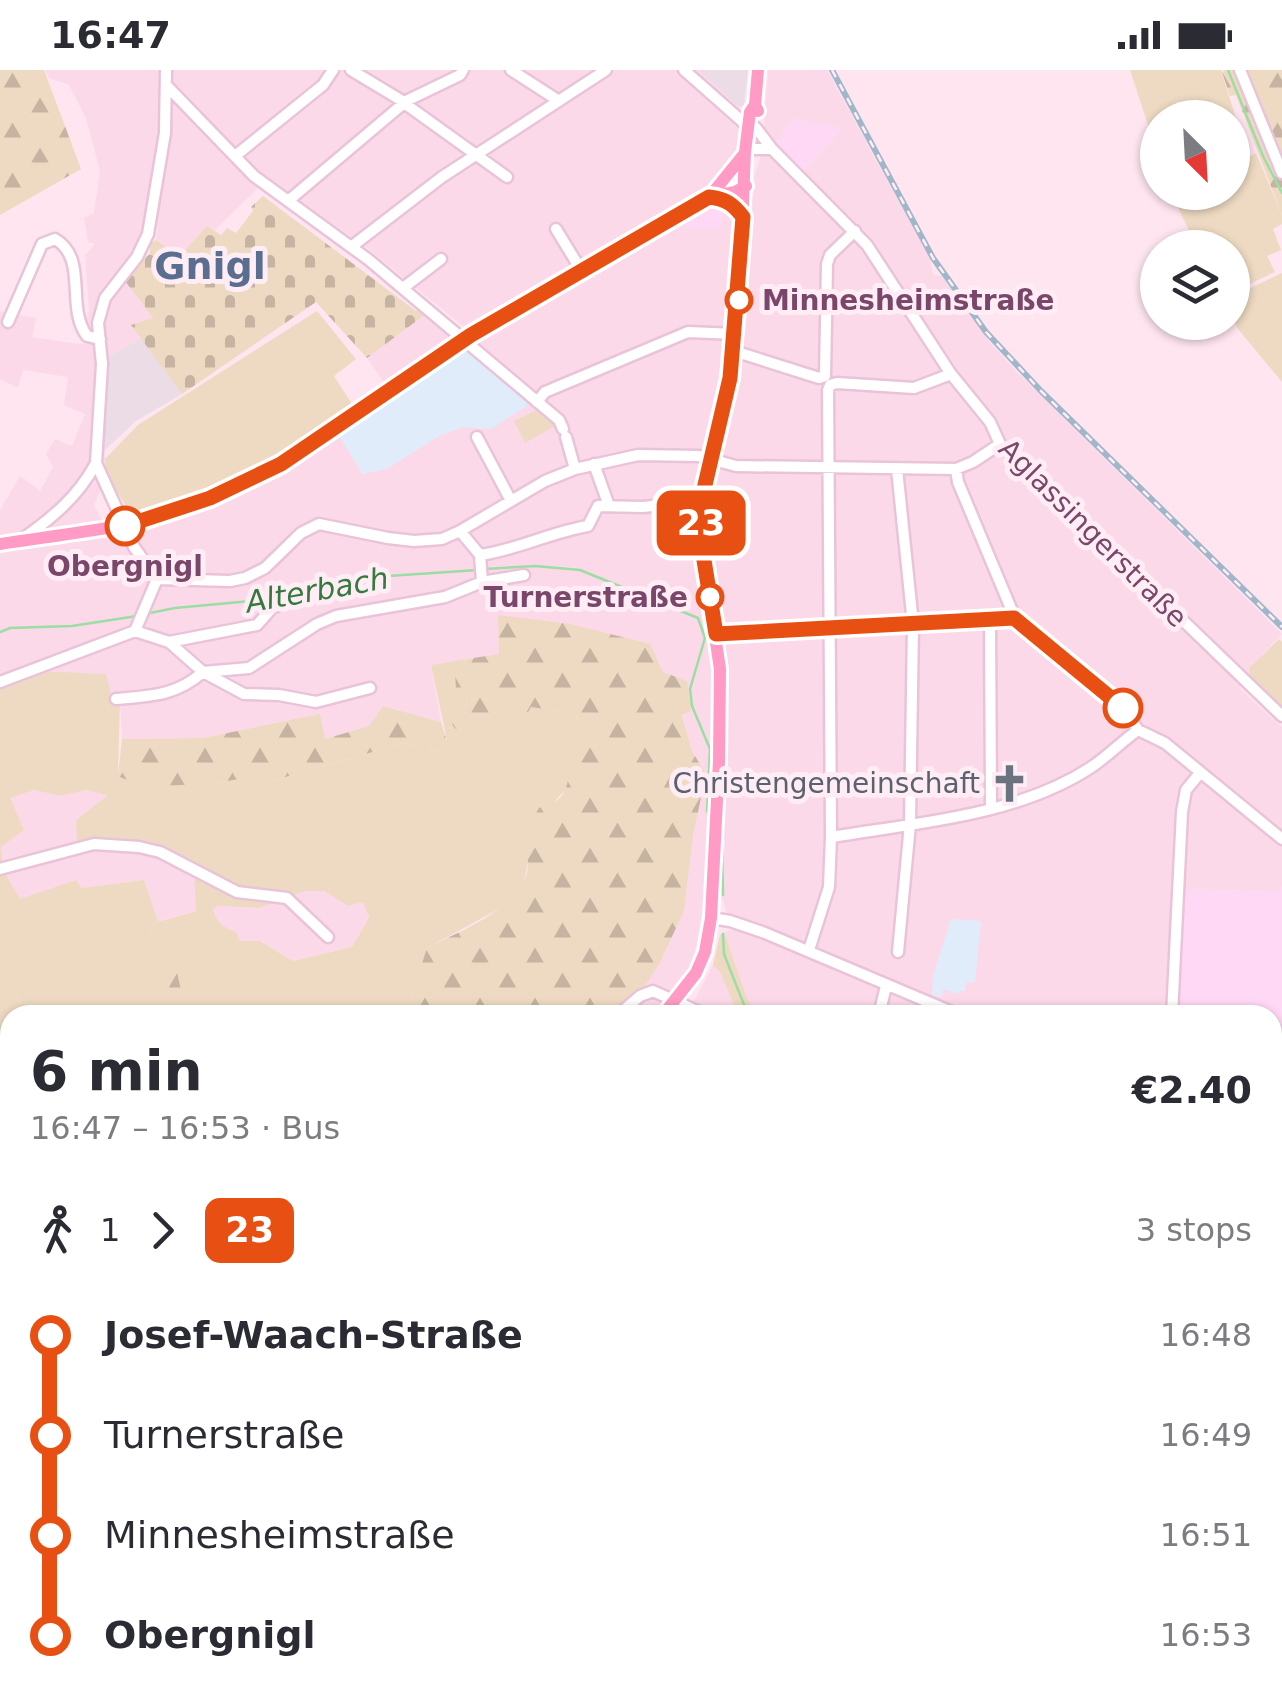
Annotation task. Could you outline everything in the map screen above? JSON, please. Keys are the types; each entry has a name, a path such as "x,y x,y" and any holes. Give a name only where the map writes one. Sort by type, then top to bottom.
{"main road":[{"path":"672,1005 700,962 710,918 720,679 702,548 701,502 709,458 724,413 734,351 758,70"},
{"path":"1,548 18,541 125,526 188,507 266,472 464,340 709,197 749,151"},
{"path":"728,178 746,186"},
{"path":"709,197 746,186"},
{"path":"709,197 732,203 743,217"}],"street":[{"path":"18,541 60,511 86,482 96,463 102,364 98,319 103,303 148,234 166,133 166,70"},
{"path":"234,156 316,90 333,70"},
{"path":"351,70 404,102 460,76 464,70"},
{"path":"511,70 559,100"},
{"path":"351,246 477,153 606,70"},
{"name":"Aglassingerstraße","path":"684,70 744,122 753,125 855,231 951,374 990,422 1000,444 1282,716"},
{"path":"1240,70 1282,173"},
{"path":"166,85 254,176 351,246 559,420 575,469"},
{"path":"288,201 404,103 507,177"},
{"path":"749,151 772,149"},
{"path":"556,229 581,270"},
{"path":"734,351 819,378 825,376 827,264 830,254 855,231"},
{"path":"8,322 42,244 55,239 68,250 74,264 75,306 81,328 87,336 100,339"},
{"path":"403,288 441,259"},
{"path":"537,402 545,392 688,332 736,334"},
{"path":"809,950 829,887 831,836 828,390 830,384 837,383 914,388 951,374"},
{"path":"477,436 510,499"},
{"path":"96,463 142,562 157,579 230,581 266,568 301,533 319,524 414,541 442,538 460,532 510,499 575,469 638,454 709,458 736,466 956,468 1000,444"},
{"path":"594,464 609,506"},
{"path":"956,468 1014,618 1123,708 1138,730 1165,742 1282,839"},
{"path":"898,469 913,624 910,824 898,952"},
{"path":"116,699 165,695 187,686 203,672 249,668 336,616 445,596 502,552 588,526 598,506 642,508 701,502"},
{"path":"460,532 481,569"},
{"path":"481,569 524,575"},
{"path":"135,631 157,579"},
{"path":"169,642 257,625 272,608 284,603"},
{"path":"716,634 1014,618"},
{"path":"990,619 991,807"},
{"path":"0,682 135,631 169,642 203,672 244,694 316,702 370,688"},
{"path":"831,836 991,807 1055,786 1088,769 1138,730"},
{"path":"1172,1005 1182,812 1186,790 1200,773"},
{"path":"0,869 94,844 139,847 160,852 237,892 287,898 328,937"},
{"path":"710,918 730,921 809,950 933,1005"},
{"path":"881,1005 886,986"},
{"path":"630,1005 653,991 687,1005"}],"shaded area":[{"path":"45,70 157,70 162,78 163,123 145,238 103,295 94,332 85,320 89,310 85,255 95,244 88,242 84,218 94,213 100,171 86,118 69,85 49,78"},
{"path":"172,70 698,70 739,107 744,131 737,152 717,182 464,327 361,243 267,181 171,83"},
{"path":"698,70 748,70 744,105 739,107"},
{"path":"768,70 827,70 930,259 933,275 942,276 991,344 1015,370 1282,634 1249,668 1250,677 1239,688 1282,727 1282,886 1277,892 1186,889 1180,1005 946,1005 853,969 805,943 727,914 721,894 727,671 709,521 713,474 735,399 755,174 762,153 771,156 795,180 842,129 793,119 776,143 764,126"},
{"path":"172,97 260,186 215,230 207,226 178,258 156,240"},
{"path":"793,119 843,128 804,170 776,143"},
{"path":"713,204 723,204 721,228 686,228 682,219"},
{"path":"722,211 733,212 724,371 718,409 690,497 695,561 713,654 714,754 702,913 694,958 665,1005 626,1005 693,836 706,774 692,751 682,714 499,615 499,654 431,665 441,722 383,706 369,726 324,739 320,715 203,738 122,739 120,702 0,677 0,550 101,538 120,541 138,530 233,496 282,471 340,431 362,474 388,468 435,438 527,396 464,347 682,219 685,225 721,227"},
{"path":"125,281 154,319 132,326 142,338 106,358 102,429 107,476 94,505 103,523 0,539 0,510 20,476 40,491 53,467 46,454 55,439 72,446 85,414 64,405 68,377 23,370 18,388 0,379 0,311 36,318 32,337 78,344 103,342 101,319"},
{"path":"426,314 453,337 385,384 367,358"},
{"path":"142,338 182,394 136,421 104,451 106,358"},
{"path":"464,347 527,395 527,406 491,429 463,427 435,438 388,468 363,474 340,431"},
{"path":"34,790 61,796 87,790 108,797 76,820 195,869 196,911 158,921 144,880 80,888 76,880 20,900 4,871 1,846 24,830 9,798"},
{"path":"1282,886 1282,1005 1179,1005 1185,889 1277,892"},
{"path":"305,891 324,891 348,906 363,902 369,916 352,947 293,961 261,941 240,941 216,919 213,909 259,908"},
{"path":"951,919 981,921 975,982 966,982 965,991 959,994 943,989 942,997 932,995 933,976"},
{"path":"737,929 804,952 919,1005 751,1005 724,932"},
{"path":"713,965 734,1005 688,1005 695,999"}],"green space":[{"path":"0,70 44,70 81,169 0,215"},
{"path":"1130,70 1221,70 1230,100 1140,100"},
{"path":"1282,70 1282,215 1250,132 1250,100 1230,96 1222,72"},
{"path":"1256,153 1282,215 1282,224 1273,229 1281,250 1267,256 1275,272 1250,284 1250,230 1189,230 1179,210 1250,210 1250,156"},
{"path":"263,196 416,311 420,307 426,314 367,358 316,302 182,394 131,325 153,318 125,281 150,253 150,244 156,240 179,257 207,226 221,235 227,228 236,233 253,211 251,207"},
{"path":"1282,273 1282,382 1247,340 1250,288"},
{"path":"317,311 356,359 334,376 352,404 249,473 177,504 132,516 129,505 107,476 105,459 138,425"},
{"path":"541,411 557,425 525,443 514,421"},
{"path":"498,615 570,624 650,644 663,672 687,681 691,711 682,715 692,751 706,774 693,836 684,911 660,962 633,1005 408,1005 427,948 490,915 517,892 528,863 520,840 539,808 562,796 578,742 577,714 531,707 528,712 459,732 453,726 452,722 466,710 467,697 456,691 455,670 467,659 499,654"},
{"path":"1279,639 1282,706 1250,677 1249,668"},
{"path":"467,659 455,670 467,697 466,710 531,707 577,714 581,743 569,786 552,804 528,862 523,887 508,904 427,948 408,1005 22,1005 16,990 0,996 0,688 10,681 36,673 106,674 113,702 120,701 118,776 216,783 252,776 268,782 404,743 436,751 447,740 431,665","holes":["34,790 61,796 87,790 107,796 76,820 77,844 162,852 194,869 196,911 165,920 180,990 171,992 149,929 158,921 144,880 81,888 76,880 20,899 4,871 1,847 24,830 10,798","305,891 324,891 348,906 363,902 369,917 352,947 293,961 260,941 240,941 236,932 219,921 213,909 259,908"]},
{"path":"383,706 441,722 447,741 436,751 404,743 268,782 247,778 165,785 118,776 122,739 203,738 320,714 325,739 369,726"},
{"path":"165,920 181,990 171,993 149,929"},
{"path":"724,932 751,1005 734,1005 713,965"},
{"path":"16,990 22,1005 0,1005 0,996"}],"waterway":[{"path":"1228,70 1282,193"},
{"name":"Alterbach","path":"485,569 535,566 580,570 698,618 705,638 690,689 692,706 710,749 707,811 711,819"},
{"name":"Alterbach","path":"145,614 293,597 358,578 478,570"},
{"name":"Alterbach","path":"0,632 137,616"},
{"name":"Alterbach","path":"722,845 723,895"},
{"name":"Alterbach","path":"723,934 724,954 744,1005"}],"railway":[{"path":"832,70 933,258 986,332 1282,627"}],"bus line":[{"name":"23","path":"125,526 188,507 281,464 452,347 537,296 709,197 723,199 743,217 730,378 701,502 702,548 716,634 1014,618 1123,708"}],"place":[{"name":"Minnesheimstraße","path":"739,300"},
{"name":"Obergnigl","path":"125,526"},
{"name":"Turnerstraße","path":"710,597"},
{"name":"Christengemeinschaft","path":"1010,783"}],"district":[{"name":"Gnigl","path":"210,266"}]}
